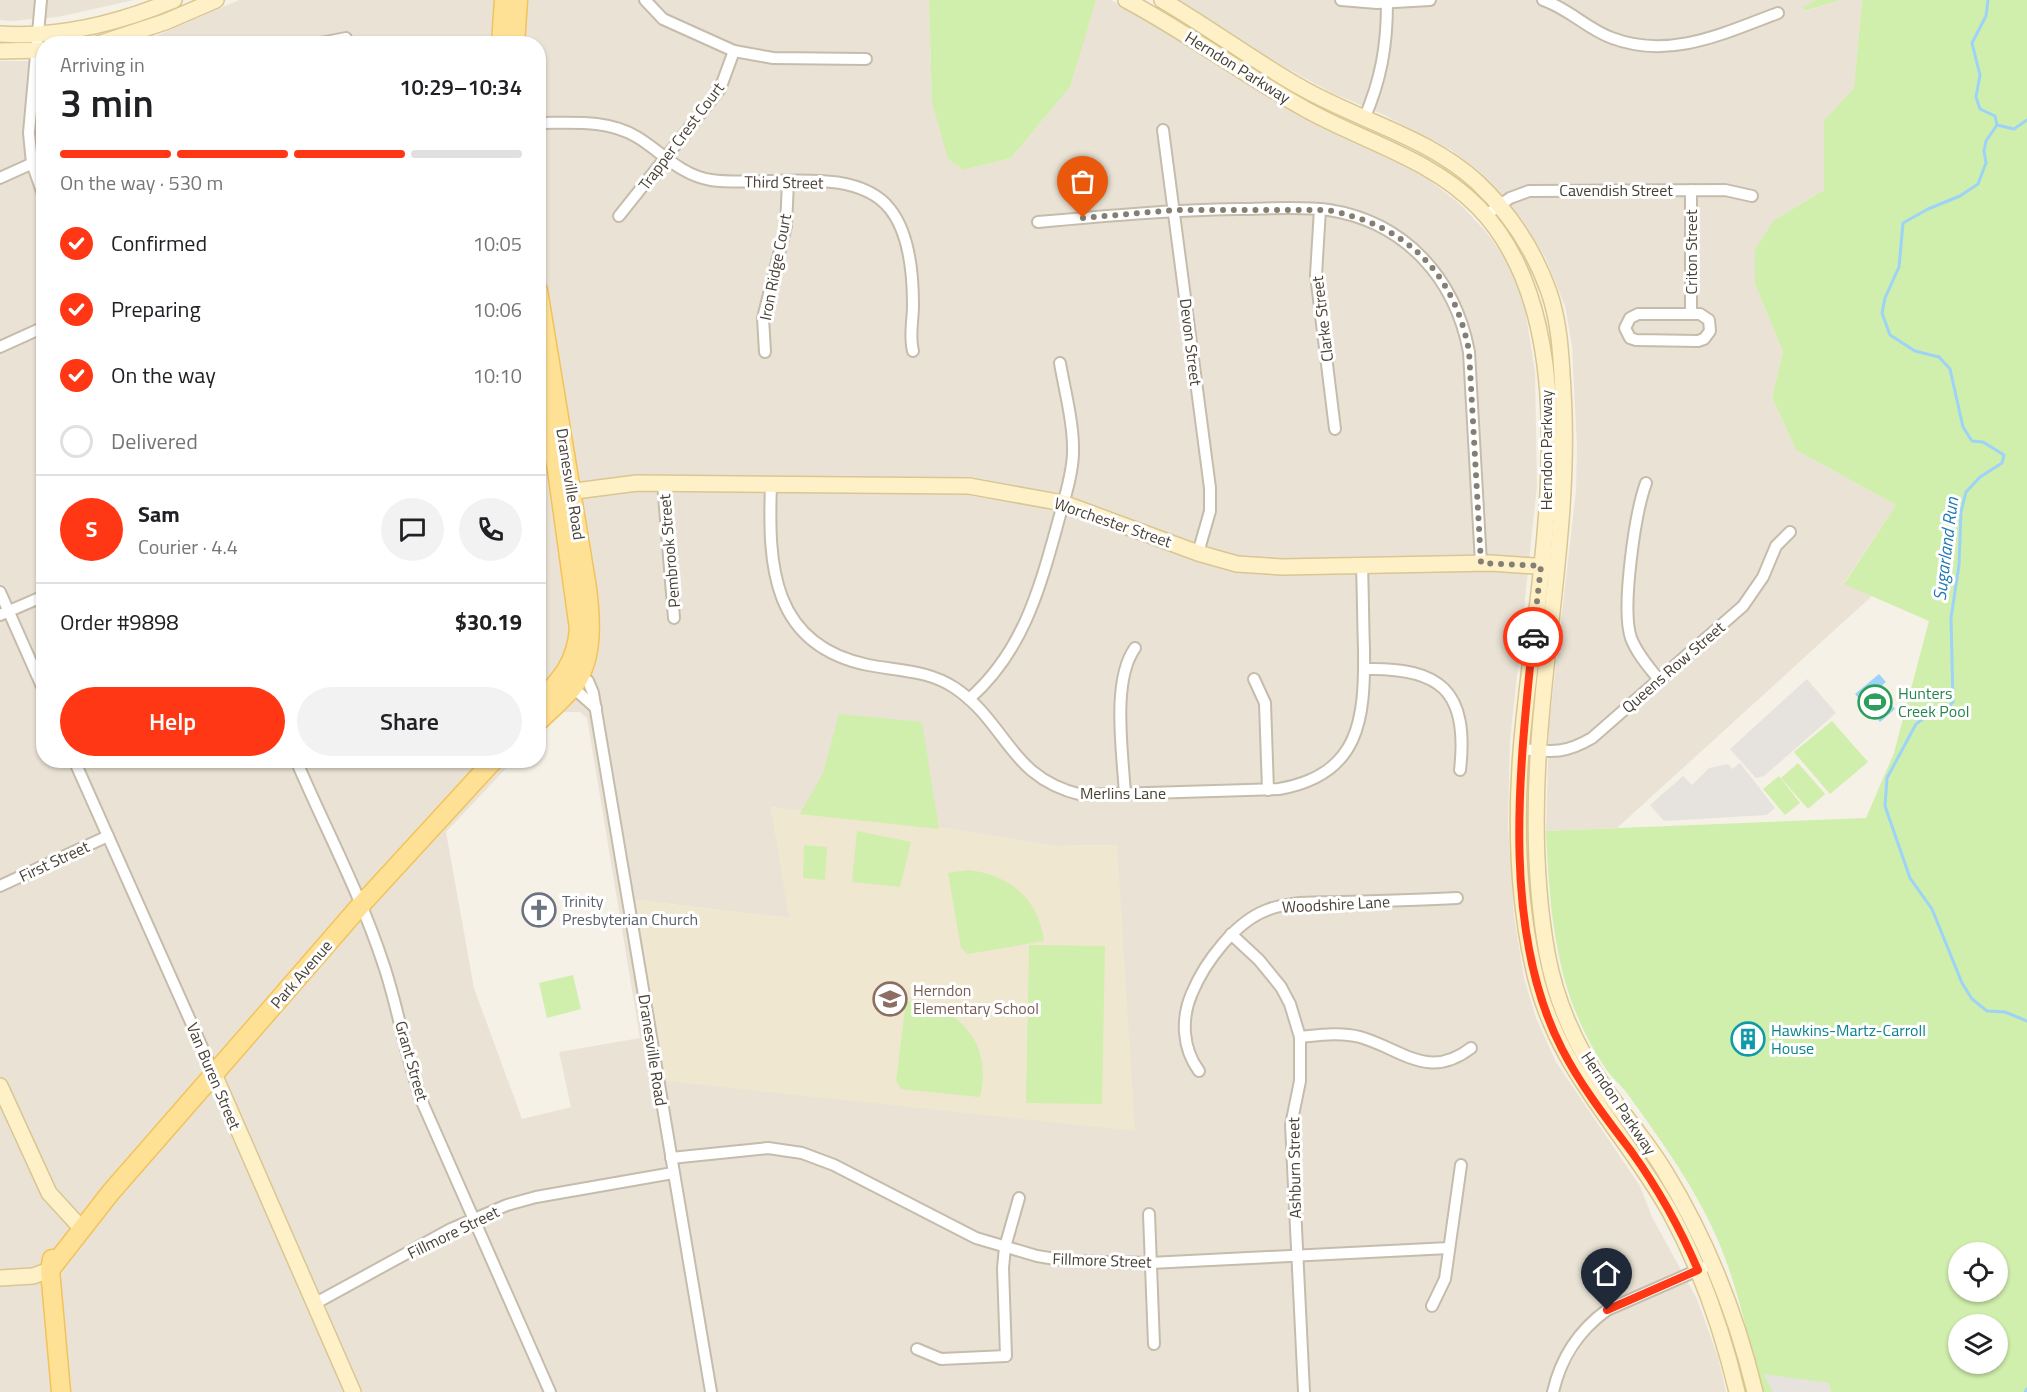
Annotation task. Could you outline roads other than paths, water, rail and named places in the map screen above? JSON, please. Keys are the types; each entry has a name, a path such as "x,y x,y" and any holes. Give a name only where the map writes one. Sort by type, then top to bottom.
{"main road":[{"path":"0,34 37,34 120,20 174,0"},
{"path":"124,36 156,26 216,0"},
{"path":"502,36 504,0"},
{"path":"516,36 519,0"},
{"name":"Herndon Parkway","path":"1126,0 1308,111 1422,164 1452,183 1485,216 1520,266 1533,299 1542,334 1549,465 1541,566 1521,749 1519,806 1526,919 1532,964 1547,1014 1561,1048 1579,1079 1660,1196 1698,1270 1719,1325 1737,1392"},
{"name":"Herndon Parkway","path":"1162,0 1303,89 1432,149 1474,180 1500,205 1538,263 1550,295 1559,338 1566,469 1539,751 1536,818 1541,904 1548,956 1563,1007 1594,1071 1658,1161 1685,1205 1714,1263 1736,1323 1755,1392"},
{"path":"0,51 36,50"},
{"name":"Dranesville Road","path":"546,350 565,493 579,629 572,681"},
{"name":"Dranesville Road","path":"546,410 565,493"},
{"name":"Worchester Street","path":"565,493 637,483 956,485 1004,490 1063,503 1198,553 1237,564 1260,567 1481,563 1558,568"},
{"path":"546,699 572,681"},
{"path":"546,712 572,681"},
{"name":"Park Avenue","path":"50,1270 79,1225 111,1192 360,906 487,768"},
{"name":"Van Buren Street","path":"214,1074 353,1392"},
{"path":"0,1086 49,1193 79,1225"},
{"path":"0,1270 50,1270"},
{"path":"0,1278 33,1276 50,1270"},
{"path":"50,1270 61,1392"}],"street":[{"path":"37,34 41,0"},
{"path":"645,0 663,19 734,51 773,58 866,59"},
{"path":"1341,0 1387,3 1430,0"},
{"path":"1543,0 1612,38 1646,46 1674,46 1701,41 1778,13"},
{"path":"1364,119 1382,70 1386,49 1387,3"},
{"name":"Trapper Crest Court","path":"619,216 720,89 734,51"},
{"path":"36,80 29,133 32,163 36,174"},
{"name":"Third Street","path":"546,123 594,123 609,126 637,137 696,177 730,181 856,185 879,198 889,207 902,231 913,293 910,331 913,351"},
{"name":"Devon Street","path":"1163,130 1210,488 1210,511 1198,553"},
{"path":"0,178 36,161"},
{"name":"Iron Ridge Court","path":"765,352 763,318 786,226 788,182"},
{"name":"Criton Street","path":"1691,190 1691,314"},
{"name":"Cavendish Street","path":"1485,216 1520,193 1529,191 1725,190 1752,196"},
{"path":"1038,222 1174,210 1320,209 1364,219 1400,238 1433,268 1458,310 1469,351 1481,563"},
{"name":"Clarke Street","path":"1320,209 1316,275 1335,429"},
{"name":"Criton Street","path":"1691,314 1700,314 1709,320 1710,331 1704,339 1636,340 1627,333 1627,322 1634,315 1691,314"},
{"path":"0,347 36,331"},
{"path":"969,699 996,673 1008,656 1034,606 1063,503 1073,452 1060,363"},
{"name":"Pembrook Street","path":"663,483 674,618"},
{"path":"1646,483 1638,510 1628,625 1637,650 1659,680"},
{"name":"Merlins Lane","path":"771,484 770,547 775,579 785,606 809,636 837,654 858,662 929,675 950,685 969,699 1018,760 1039,778 1066,791 1082,795 1268,790 1307,782 1332,766 1357,731 1362,716 1364,669 1362,566"},
{"name":"Queens Row Street","path":"1521,749 1569,750 1586,741 1743,606 1762,577 1776,546 1790,532"},
{"path":"0,592 4,614 36,676"},
{"path":"4,614 36,600"},
{"path":"1125,795 1122,678 1124,667 1135,648"},
{"path":"1364,669 1405,669 1418,672 1439,685 1449,695 1458,712 1463,731 1460,770"},
{"path":"1254,679 1265,703 1268,790"},
{"name":"Dranesville Road","path":"572,681 588,681 596,709 711,1392"},
{"name":"Van Buren Street","path":"78,768 214,1074"},
{"name":"Grant Street","path":"300,768 390,981 413,1077 550,1392"},
{"name":"First Street","path":"0,886 108,836"},
{"name":"Woodshire Lane","path":"1199,1071 1187,1046 1185,1029 1188,1002 1194,989 1231,934 1253,916 1282,905 1457,898"},
{"name":"Ashburn Street","path":"1231,934 1264,966 1281,987 1290,1004 1300,1037 1300,1081 1290,1125 1304,1392"},
{"path":"1300,1037 1329,1034 1359,1037 1401,1056 1430,1063 1453,1059 1471,1048"},
{"name":"Fillmore Street","path":"671,1158 768,1148 802,1152 958,1230 1005,1247 1068,1261 1150,1263 1449,1248"},
{"path":"1432,1306 1445,1279 1461,1165"},
{"name":"Fillmore Street","path":"314,1304 473,1218 536,1197 673,1173"},
{"path":"917,1349 941,1359 1006,1356 1003,1280 1005,1247 1019,1198"},
{"path":"1149,1214 1150,1263 1154,1284 1154,1344"},
{"path":"1553,1392 1570,1346 1594,1320 1607,1310 1714,1263"}],"water":[{"name":"Hunters Creek Pool","path":"1879,674 1886,682 1878,689 1895,709 1880,722 1855,694"}],"waterway":[{"name":"Sugarland Run","path":"1988,0 1986,16 1972,43 1980,75 1976,97 1980,109 1995,116 1997,125 1986,141 1984,151 1986,163 1978,184 1960,196 1928,209 1903,223 1899,267 1885,298 1882,313 1890,335 1915,351 1939,357 1950,369 1963,427 1972,441 1983,442 2004,455 2002,463 1980,477 1966,492 1961,512 1959,565 1951,618 1953,702 1947,708 1931,713 1916,724 1887,778 1885,806 1910,878 1932,909 1962,983 1972,999 1987,1011 2005,1012 2027,1021"},
{"path":"1997,125 2014,129 2027,120"}],"place":[{"name":"Hunters Creek Pool","path":"1875,702"},
{"name":"Trinity Presbyterian Church","path":"539,910"},
{"name":"Herndon Elementary School","path":"890,999"},
{"name":"Hawkins-Martz-Carroll House","path":"1748,1039"}]}
